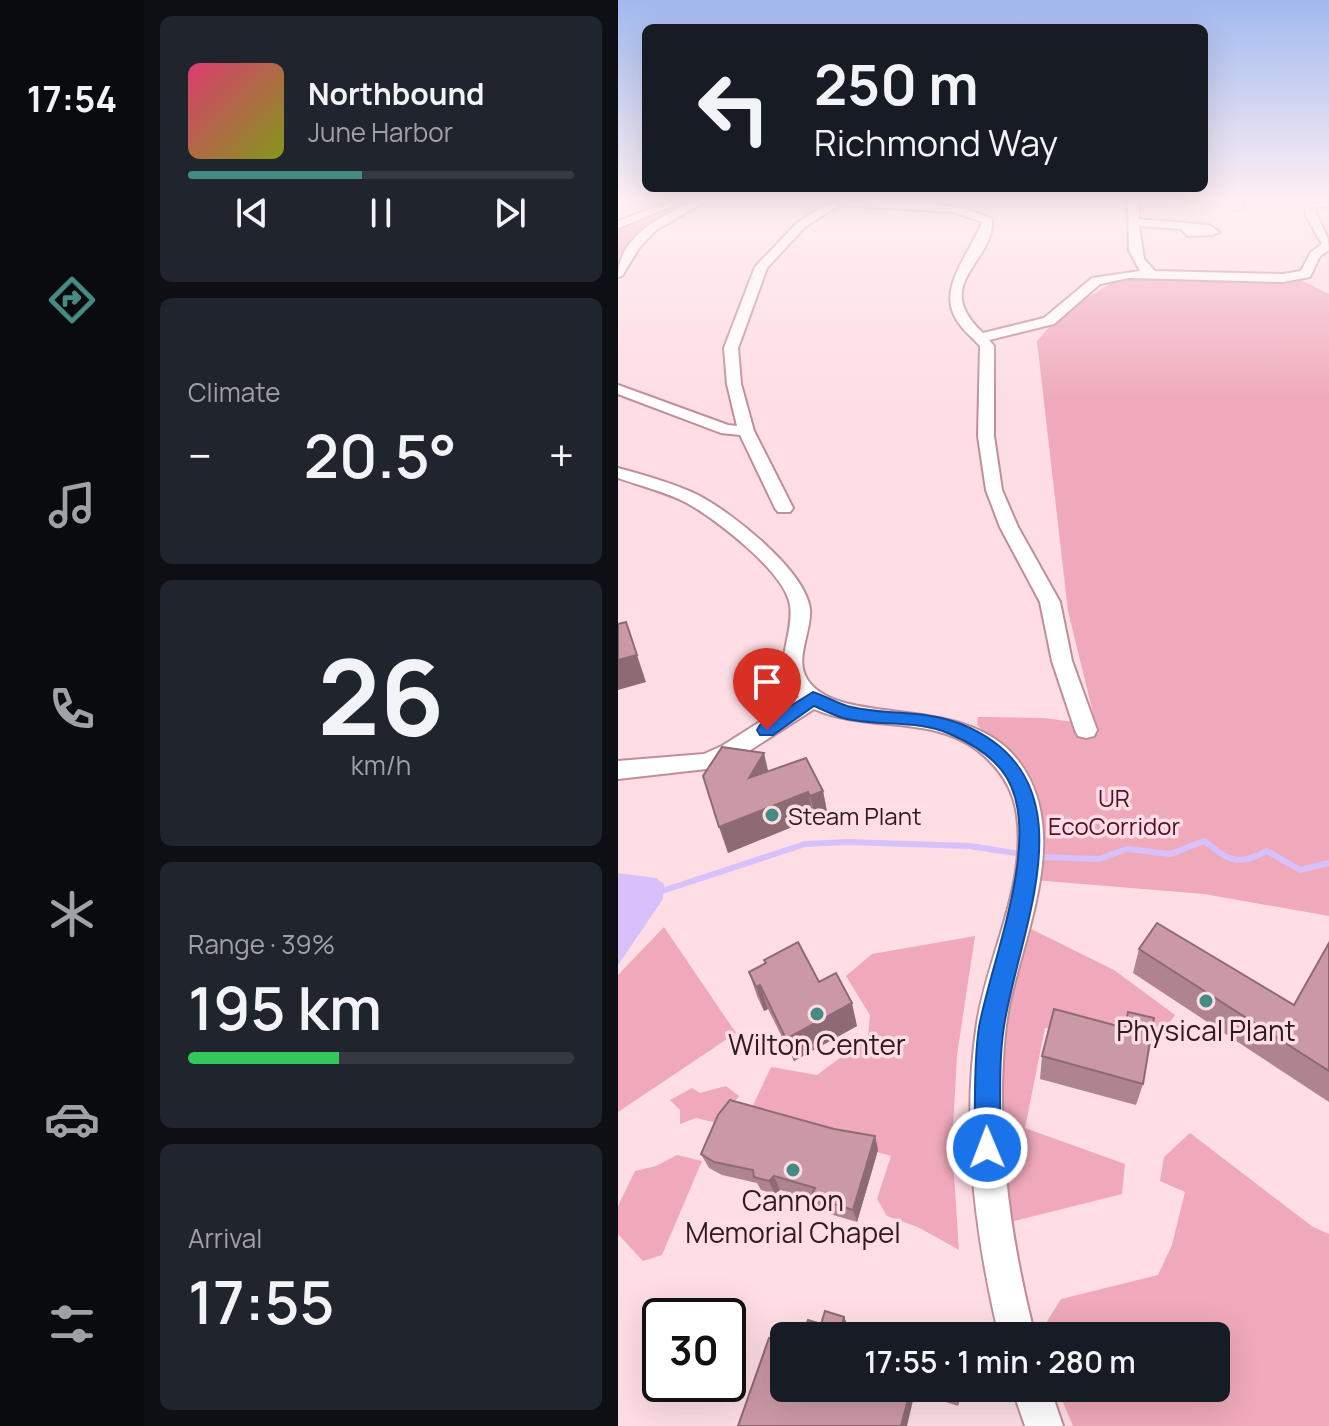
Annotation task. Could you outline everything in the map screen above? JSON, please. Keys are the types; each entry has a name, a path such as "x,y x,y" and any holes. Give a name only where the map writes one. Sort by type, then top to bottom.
{"street":[{"path":"761,268 731,348 734,384 746,431 784,508"},
{"path":"967,268 955,295 963,321 987,346 986,436 994,490 1009,527 1050,602 1062,661 1086,730"},
{"path":"1144,268 1151,274"},
{"path":"981,338 1049,321 1096,281 1151,274 1283,278 1306,274 1309,268"},
{"path":"618,389 726,430 746,431"},
{"path":"618,473 678,493 705,506 784,576 795,591 800,609 792,669 798,683 813,699 845,712 941,724 981,741 1009,766 1022,788 1029,811 1029,841 1025,876 991,1028 986,1104 992,1212 1014,1322"},
{"path":"618,770 707,762 730,752 813,699"},
{"path":"1036,1402 1044,1426"}],"green space":[{"name":"UR EcoCorridor","path":"1120,278 1299,279 1329,294 1329,916 1204,894 1034,880 1037,827 1033,792 1015,762 977,725 978,717 1044,718 1096,725 1068,611 1037,341 1063,312"},
{"path":"664,927 736,1033 618,1112 618,975"},
{"path":"1029,928 1114,970 1175,1015 1156,1041 1119,1030 1115,1044 1045,1028 1025,1128 1125,1164 1122,1194 1010,1222 996,1065 1016,954"},
{"path":"975,936 957,1055 952,1146 959,1250 918,1227 887,1216 877,1199 891,1156 748,1116 771,1067 817,1075 868,1037 870,1015 846,976 872,954"},
{"path":"726,1086 739,1096 718,1123 696,1118 680,1124 680,1110 670,1100 692,1088 700,1093"},
{"path":"1190,1133 1313,1227 1329,1234 1329,1426 1073,1426 1063,1402 1230,1402 1230,1322 1047,1322 1061,1299 1158,1275 1172,1245 1185,1192 1160,1181 1164,1157"},
{"path":"677,1155 702,1161 662,1255 643,1261 618,1234 618,1206 635,1171 656,1166"}],"shaded area":[{"path":"618,873 656,878 664,884 663,899 618,965"}],"building":[{"path":"626,622 637,655 618,660 618,624"},
{"path":"722,747 764,753 749,778 806,758 823,791 810,796 808,792 719,827 703,776"},
{"path":"1157,923 1294,1005 1329,943 1329,1071 1139,949"},
{"path":"798,942 819,982 836,973 852,1003 786,1039 760,985 756,987 749,972 766,963 764,960"},
{"path":"1054,1009 1125,1028 1128,1012 1154,1018 1143,1084 1042,1056"},
{"name":"Cannon Memorial Chapel","path":"730,1100 834,1129 875,1136 853,1210 811,1197 815,1188 774,1176 769,1181 754,1177 753,1170 714,1162 701,1154 718,1115"},
{"path":"825,1311 844,1317 843,1322 822,1322"},
{"path":"769,1338 770,1402 907,1402 901,1426 738,1426"}],"waterway":[{"path":"1039,857 1099,859 1127,849 1171,854 1204,841 1234,860 1248,859 1267,851 1300,870 1329,863"},
{"path":"659,892 805,844 848,842 970,846 1021,854"}],"place":[{"name":"Steam Plant","path":"772,815"},
{"name":"Physical Plant","path":"1206,1001"},
{"name":"Wilton Center","path":"817,1014"},
{"name":"Cannon Memorial Chapel","path":"793,1170"}],"route":[{"path":"767,730 813,699 845,712 929,721 955,729 992,749 1015,774 1029,811 1029,841 1014,937 991,1028 987,1148"}]}
